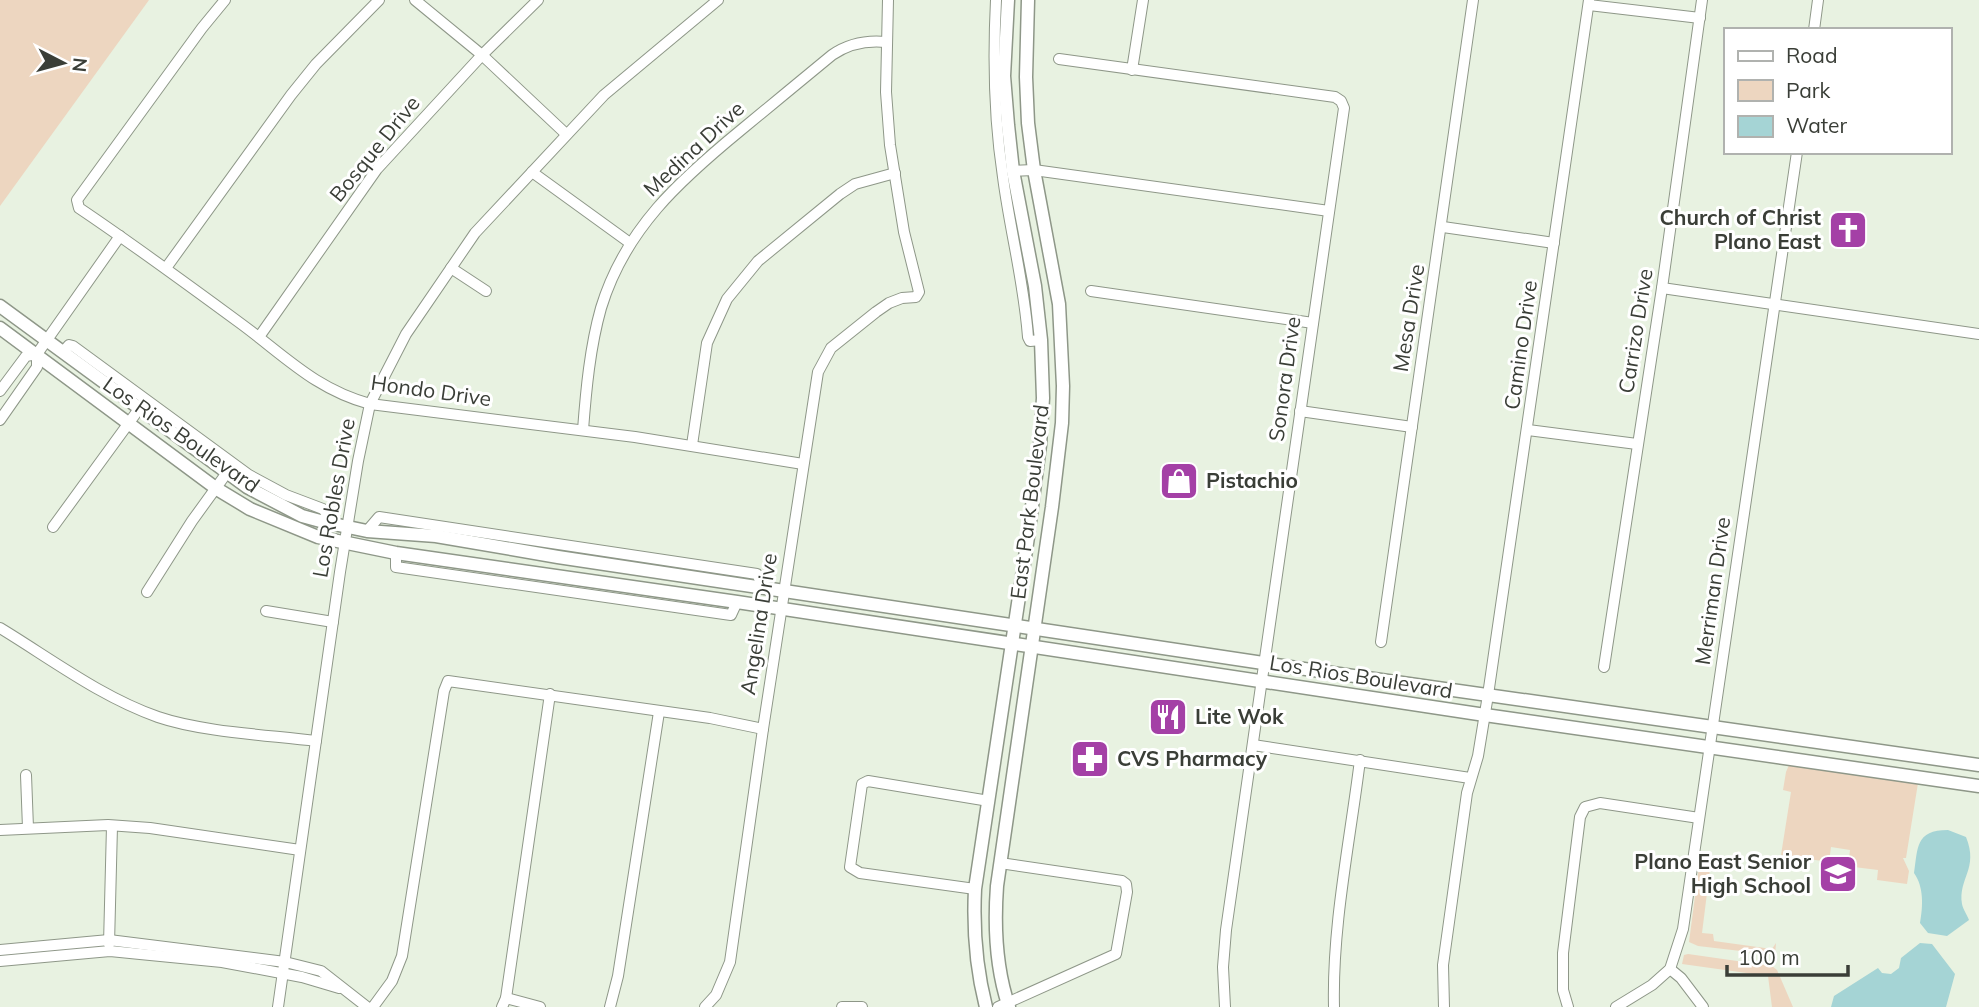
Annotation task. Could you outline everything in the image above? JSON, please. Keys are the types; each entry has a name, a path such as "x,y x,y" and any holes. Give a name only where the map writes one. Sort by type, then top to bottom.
{"main road":[{"name":"East Park Boulevard","path":"986,1007 976,957 975,889 1015,624 1041,423 1041,341 1035,286 1013,171 1004,76 1007,0"},
{"name":"East Park Boulevard","path":"1004,1005 995,914 1008,803 1052,507 1062,423 1063,386 1059,304 1034,170 1026,77 1028,0"},
{"name":"Los Rios Boulevard","path":"0,306 226,474 271,501 302,516 324,522 367,531 436,536 558,557 1263,663 1979,765"},
{"name":"Los Rios Boulevard","path":"0,328 217,489 250,509 277,521 345,544 1031,648 1979,786"},
{"path":"1041,423 1062,423"},
{"path":"882,624 888,606"},
{"path":"1166,667 1169,647"},
{"path":"1782,758 1786,749 1793,745 1835,745"},
{"path":"1913,776 1915,756"},
{"path":"989,801 1008,803"}],"street":[{"name":"Hondo Drive","path":"225,0 77,200 79,208 166,268 307,376 350,398 370,404 692,445 803,464"},
{"path":"166,268 291,95 316,64 379,0"},
{"path":"415,0 482,55 566,134"},
{"name":"Bosque Drive","path":"259,337 377,169 482,55 538,0"},
{"name":"Los Robles Drive","path":"278,1007 347,527 370,404 406,334 475,233 604,95 718,0"},
{"path":"692,445 708,343 716,320 734,288 758,261 840,194 855,184 895,173 886,92 888,0"},
{"path":"996,0 995,78 999,148 1020,264 1028,337 1030,341 1041,341"},
{"path":"1059,59 1132,70 1143,0"},
{"name":"Mesa Drive","path":"1381,642 1443,227 1473,0"},
{"name":"Carrizo Drive","path":"1604,667 1662,288 1702,0"},
{"path":"1814,28 1818,0"},
{"path":"1589,3 1700,18"},
{"name":"Camino Drive","path":"1444,1007 1443,965 1470,778 1478,756 1485,715 1589,3"},
{"name":"Medina Drive","path":"583,430 586,393 601,308 630,243 669,192 832,54 857,43 875,40 886,42"},
{"name":"Sonora Drive","path":"1132,70 1335,97 1342,101 1344,108 1226,930 1223,967 1225,1007"},
{"name":"Merriman Drive","path":"1670,969 1683,929 1797,154"},
{"path":"1013,171 1034,170 1329,211"},
{"path":"531,172 630,243"},
{"name":"Angelina Drive","path":"705,1007 716,995 730,962 818,372 831,348 889,303 916,297 919,292 904,232 895,173"},
{"path":"1443,227 1554,243"},
{"path":"0,420 37,367 37,354 46,340 120,236"},
{"path":"451,268 486,291"},
{"path":"1662,288 1979,334"},
{"path":"1091,291 1313,323"},
{"name":"Los Rios Boulevard","path":"63,352 69,345 73,346 249,475 286,495 323,509 326,513 324,522"},
{"path":"0,391 26,356 37,354"},
{"path":"52,527 139,410"},
{"path":"1300,411 1412,428"},
{"path":"1528,430 1637,444"},
{"path":"147,592 192,521 226,474"},
{"path":"266,611 333,622"},
{"path":"0,628 105,694 159,718 192,725 316,741"},
{"path":"373,1007 392,981 402,956 444,691 448,681 710,718 763,729"},
{"path":"540,1007 504,1002 550,694"},
{"path":"610,1007 618,976 659,712"},
{"path":"1253,745 1470,778"},
{"path":"1334,1007 1337,940 1360,760"},
{"path":"26,775 28,828"},
{"path":"975,889 860,873 850,867 862,784 868,781 989,801"},
{"path":"1568,1007 1563,990 1564,949 1580,817 1585,807 1600,803 1699,818"},
{"path":"109,946 112,826"},
{"path":"0,830 112,826 150,828 300,850"},
{"path":"1000,863 1122,881 1126,884 1127,892 1116,954 1004,1005"},
{"path":"0,950 109,946 285,962 321,971 367,1007"},
{"path":"0,961 109,946 222,962 343,989"},
{"path":"1616,1007 1652,985 1670,969 1681,978 1703,1007"},
{"path":"842,1007 862,1007"}],"green space":[{"path":"0,0 149,0 0,206"},
{"path":"1789,765 1918,783 1906,858 1903,858 1909,871 1907,884 1877,880 1878,870 1854,867 1852,876 1847,875 1850,850 1831,847 1829,862 1781,855 1791,792 1783,790"},
{"path":"1711,861 1702,933 1713,934 1714,941 1772,949 1776,943 1775,955 1698,946 1689,942 1699,866"},
{"path":"1684,955 1772,966 1777,970 1793,1007 1772,1007 1768,976 1682,964"}],"water":[{"path":"1948,830 1966,837 1970,857 1962,895 1969,920 1947,936 1928,933 1920,923 1922,897 1920,884 1914,873 1920,842 1929,833"},
{"path":"1920,943 1932,944 1955,974 1946,1007 1831,1007 1834,996 1878,968 1882,973 1891,974 1899,968 1901,958"}],"place":[{"name":"Church of Christ Plano East","path":"1848,230"},
{"name":"Pistachio","path":"1179,481"},
{"name":"Lite Wok","path":"1168,717"},
{"name":"CVS Pharmacy","path":"1090,759"},
{"name":"Plano East Senior High School","path":"1838,874"}]}
